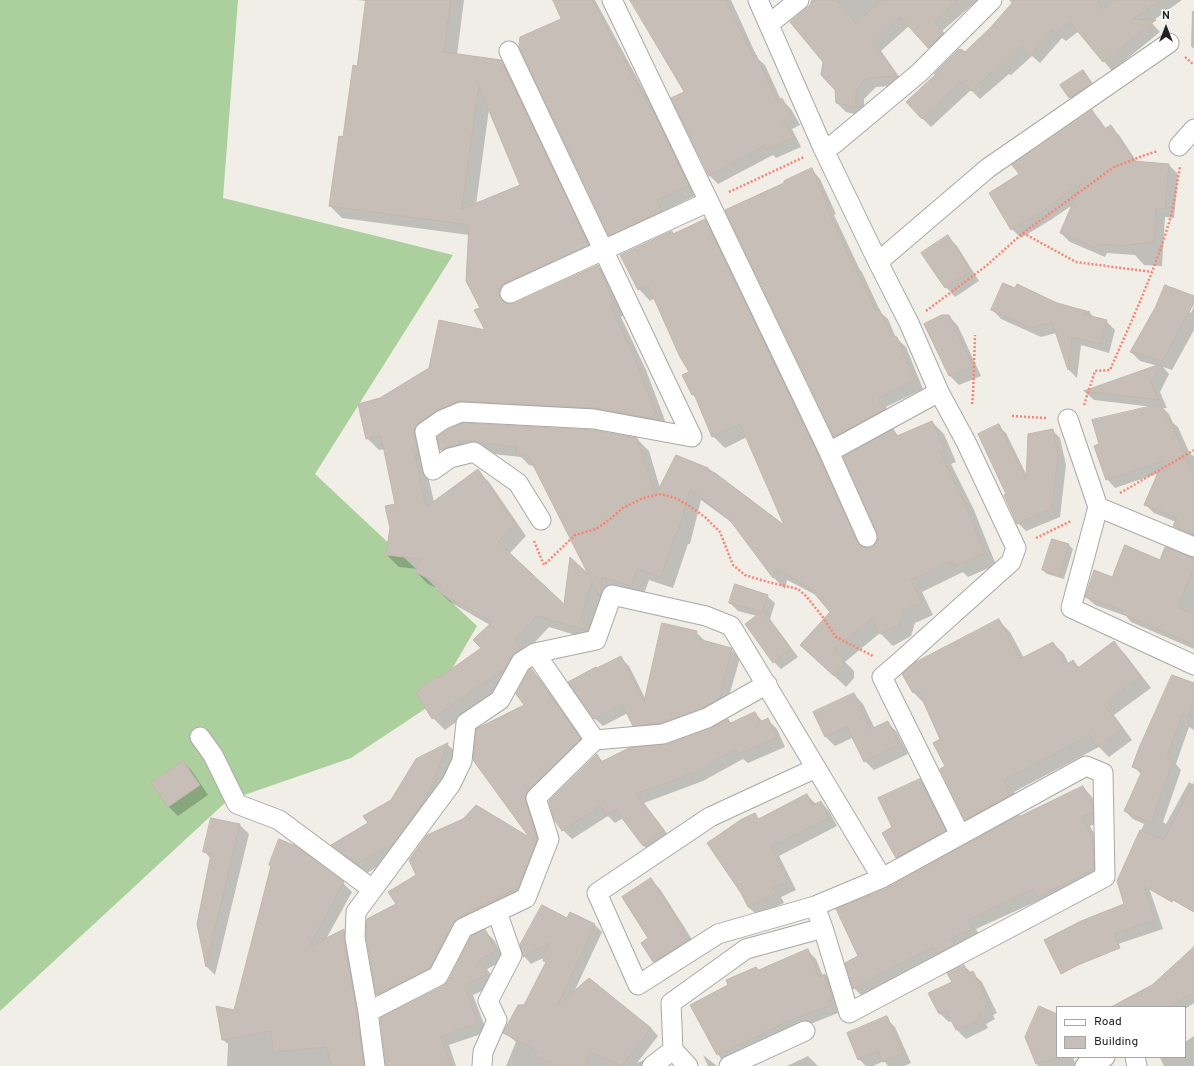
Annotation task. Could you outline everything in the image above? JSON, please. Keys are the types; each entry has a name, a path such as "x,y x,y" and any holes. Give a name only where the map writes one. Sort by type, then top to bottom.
{"street":[{"path":"612,0 829,452 867,536"},
{"path":"758,0 824,148 878,262 909,323 939,392 966,442 1016,548 1011,562 882,677 960,835"},
{"path":"769,24 799,0"},
{"path":"824,148 834,144 919,73 992,0"},
{"path":"878,262 988,168 1170,43"},
{"path":"509,51 692,437 594,419 461,412 442,420 425,432 433,470 450,458 474,452 518,483 541,520"},
{"path":"1179,146 1194,129"},
{"path":"510,293 708,202"},
{"path":"829,452 939,392"},
{"path":"1068,419 1098,507 1071,608 1194,665"},
{"path":"1098,507 1194,547"},
{"path":"375,1066 368,1012 355,938 356,912 451,784 462,761 466,723 500,700 521,662 535,653 596,640 612,595 706,616 731,626 882,878"},
{"path":"535,653 595,740"},
{"path":"368,1012 438,976 463,928 526,898 549,839 536,798 595,740 663,734 707,718 767,684"},
{"path":"200,737 214,755 237,804 279,820 372,889"},
{"path":"815,906 824,928 849,1014 1105,877 1103,773 1086,766 882,878 815,906 718,934 638,984 597,893 710,817 816,768"},
{"path":"482,1066 483,1052 497,1020 488,1001 512,955 497,912"},
{"path":"688,1066 672,1050 672,1003 746,949 824,928"},
{"path":"729,1066 805,1031"},
{"path":"652,1066 672,1050"},
{"path":"1085,1066 1103,1058"}],"path":[{"path":"909,323 986,266 1023,233 1114,167 1145,155 1179,146 1180,166 1173,206 1167,229 1152,272 1110,370 1095,371 1079,420 1012,416"},
{"path":"708,202 824,148"},
{"path":"1023,233 1076,262 1152,272"},
{"path":"966,442 973,395 975,335"},
{"path":"1016,548 1098,507 1194,450"},
{"path":"541,520 530,530 544,566 575,535 596,529 622,508 642,498 661,494 675,498 687,504 706,518 720,532 733,565 745,575 798,589 806,596 822,616 836,637 866,653 896,666"}],"green space":[{"path":"0,0 238,0 223,198 453,255 315,474 477,626 431,705 351,758 227,801 0,1011"}],"building":[{"path":"366,0 451,0 444,52 501,60 589,245 505,283 501,286 499,292 500,297 504,302 509,304 515,303 598,265 614,303 610,305 635,358 656,414 649,418 595,408 462,401 457,402 436,411 419,423 415,428 414,434 418,455 415,455 426,507 478,469 515,524 498,542 564,604 570,557 588,574 528,455 516,454 517,447 480,443 476,441 459,441 461,444 440,450 437,437 447,430 463,423 593,430 637,438 655,496 676,455 708,468 707,470 715,473 784,525 740,424 712,437 694,394 692,395 682,375 689,372 679,355 648,285 638,290 620,255 672,231 673,234 705,219 860,546 866,548 872,547 878,538 843,457 893,429 897,436 932,421 945,450 940,452 962,497 985,553 955,566 953,560 911,580 922,603 903,611 900,625 880,634 872,619 833,650 843,658 843,666 834,676 800,645 830,612 809,587 776,569 773,578 729,519 690,490 678,533 676,533 661,577 637,569 632,586 602,577 600,597 592,581 581,620 589,627 588,631 537,616 515,640 519,645 517,647 519,650 511,657 502,673 501,671 432,719 416,693 424,685 438,676 439,678 481,648 473,640 492,622 437,591 441,585 415,572 421,559 386,555 390,528 385,506 395,504 381,436 366,439 358,404 380,398 429,368 439,320 485,330 474,310 480,308 466,281 469,225 329,206 339,136 343,137 353,65 357,66","holes":["479,87 520,185 462,209"]},
{"path":"553,0 592,0 650,108 651,107 689,186 657,200 662,211 609,236 519,47 520,37 561,19"},
{"path":"630,0 726,0 753,56 756,55 777,101 782,98 791,115 783,120 793,138 767,150 764,146 709,176 671,98 684,92"},
{"path":"816,0 837,0 856,23 882,0 959,0 934,22 944,33 928,48 900,17 873,42 897,76 867,78 856,90 856,107 836,103 835,90 821,75 823,62 790,22"},
{"path":"1015,0 1097,0 1103,9 1113,0 1161,0 1133,19 1156,20 1103,62 1070,22 1056,33 1053,29 1031,55 1022,47 971,91 962,81 922,119 906,102 937,73 934,74 959,49 965,52 991,27"},
{"path":"1083,70 1092,83 1069,98 1060,85"},
{"path":"1092,110 1104,129 1111,125 1134,161 1169,164 1165,209 1156,208 1154,242 1119,246 1098,244 1096,248 1060,233 1081,183 1043,211 1011,230 989,193 1019,174 1012,165"},
{"path":"812,168 828,205 826,206 852,263 853,262 876,311 879,309 892,337 897,337 915,380 878,398 884,410 834,437 725,210 784,183 784,181"},
{"path":"948,235 971,271 945,288 921,253"},
{"path":"1003,283 1015,288 1017,284 1057,303 1090,312 1083,314 1107,320 1100,344 1072,337 1068,370 1052,322 1031,328 991,310"},
{"path":"1165,285 1194,296 1194,303 1163,361 1130,352 1155,308"},
{"path":"942,315 949,315 973,366 949,376 924,324"},
{"path":"1161,364 1151,382 1159,400 1084,391"},
{"path":"1161,404 1167,419 1169,418 1194,474 1194,535 1173,526 1177,518 1144,505 1163,461 1106,480 1094,446 1099,444 1092,420"},
{"path":"999,424 1026,480 1028,434 1053,429 1058,455 1052,509 1017,524 1004,495 1006,494 978,434"},
{"path":"1052,539 1069,544 1060,576 1042,570"},
{"path":"1125,545 1160,560 1165,547 1194,558 1194,567 1178,607 1194,614 1194,645 1121,613 1122,610 1085,597 1094,570 1112,577"},
{"path":"735,584 768,595 763,611 791,649 773,663 745,624 761,612 729,603"},
{"path":"999,619 1020,659 1053,642 1066,665 1073,660 1078,668 1114,641 1141,677 1104,704 1122,729 1097,746 1089,735 1004,781 1010,795 965,820 940,769 945,766 933,743 940,739 918,690 913,693 902,674 914,663"},
{"path":"662,623 697,631 695,638 732,649 720,694 721,698 702,708 661,723 633,726 622,704 594,719 568,682 621,656 644,701"},
{"path":"531,668 581,739 528,790 525,795 537,839 519,887 458,918 453,923 430,968 376,995 366,937 367,919 396,904 388,892 416,875 409,860 427,835 463,819 476,805 529,837 473,760 476,729 524,705 516,694"},
{"path":"1172,675 1194,683 1194,701 1188,717 1182,715 1167,758 1173,761 1151,823 1124,811 1142,771 1132,767"},
{"path":"854,693 871,729 888,721 899,745 864,762 847,727 825,737 813,712"},
{"path":"755,712 760,722 768,718 777,738 738,754 736,749 694,773 636,794 664,830 643,846 615,809 606,815 600,806 562,831 554,819 549,801 597,754 601,762 629,748 667,744 711,728 728,719 730,723"},
{"path":"448,743 434,779 436,780 418,810 395,842 357,864 331,845 368,823 363,816 391,800 416,759"},
{"path":"183,761 200,785 168,807 151,783"},
{"path":"920,779 946,831 896,858 882,833 892,827 878,798"},
{"path":"1194,783 1194,912 1173,900 1172,902 1144,886 1155,920 1114,934 1120,948 1078,965 1061,974 1044,940 1081,921 1124,904 1117,881 1140,830 1163,840"},
{"path":"1083,786 1093,806 1093,812 1082,817 1093,838 1094,869 1038,897 1034,889 968,920 973,929 951,939 954,945 937,954 933,947 853,989 845,963 858,956 836,909 887,888 1019,815 1020,816"},
{"path":"807,794 813,805 821,801 829,818 771,847 788,881 773,888 776,894 748,907 741,893 707,843 742,819 755,813 758,819"},
{"path":"211,818 240,824 206,967 197,924 211,854 203,852"},
{"path":"279,839 296,846 344,882 309,947 344,929 344,940 357,1014 364,1066 332,1066 326,1047 273,1052 271,1031 222,1040 216,1006 234,1010 271,866 269,865"},
{"path":"651,878 685,931 681,933 687,941 653,962 641,943 648,938 622,897"},
{"path":"542,905 567,918 570,912 595,924 558,1005 589,978 651,1028 622,1066 591,1052 585,1066 558,1066 535,1056 537,1051 503,1033 518,1005 524,1005 546,962 543,961 544,959 542,958 550,943 523,957 520,945"},
{"path":"485,929 496,951 479,960 487,975 465,986 478,1023 441,1037 451,1066 386,1066 380,1018 443,986 448,981 471,936"},
{"path":"1194,947 1194,993 1171,1006 1113,1006 1152,985"},
{"path":"808,949 819,977 825,974 833,999 829,1001 831,1005 782,1024 717,1055 690,1005 728,985 726,980 756,967 758,970"},
{"path":"964,965 968,974 973,971 989,1004 985,1006 987,1010 978,1015 980,1019 956,1030 946,1010 939,1014 928,993 952,982 947,973"},
{"path":"1039,1006 1056,1014 1057,1058 1036,1064 1025,1037"},
{"path":"887,1016 903,1053 883,1062 878,1051 858,1060 847,1033"}]}
